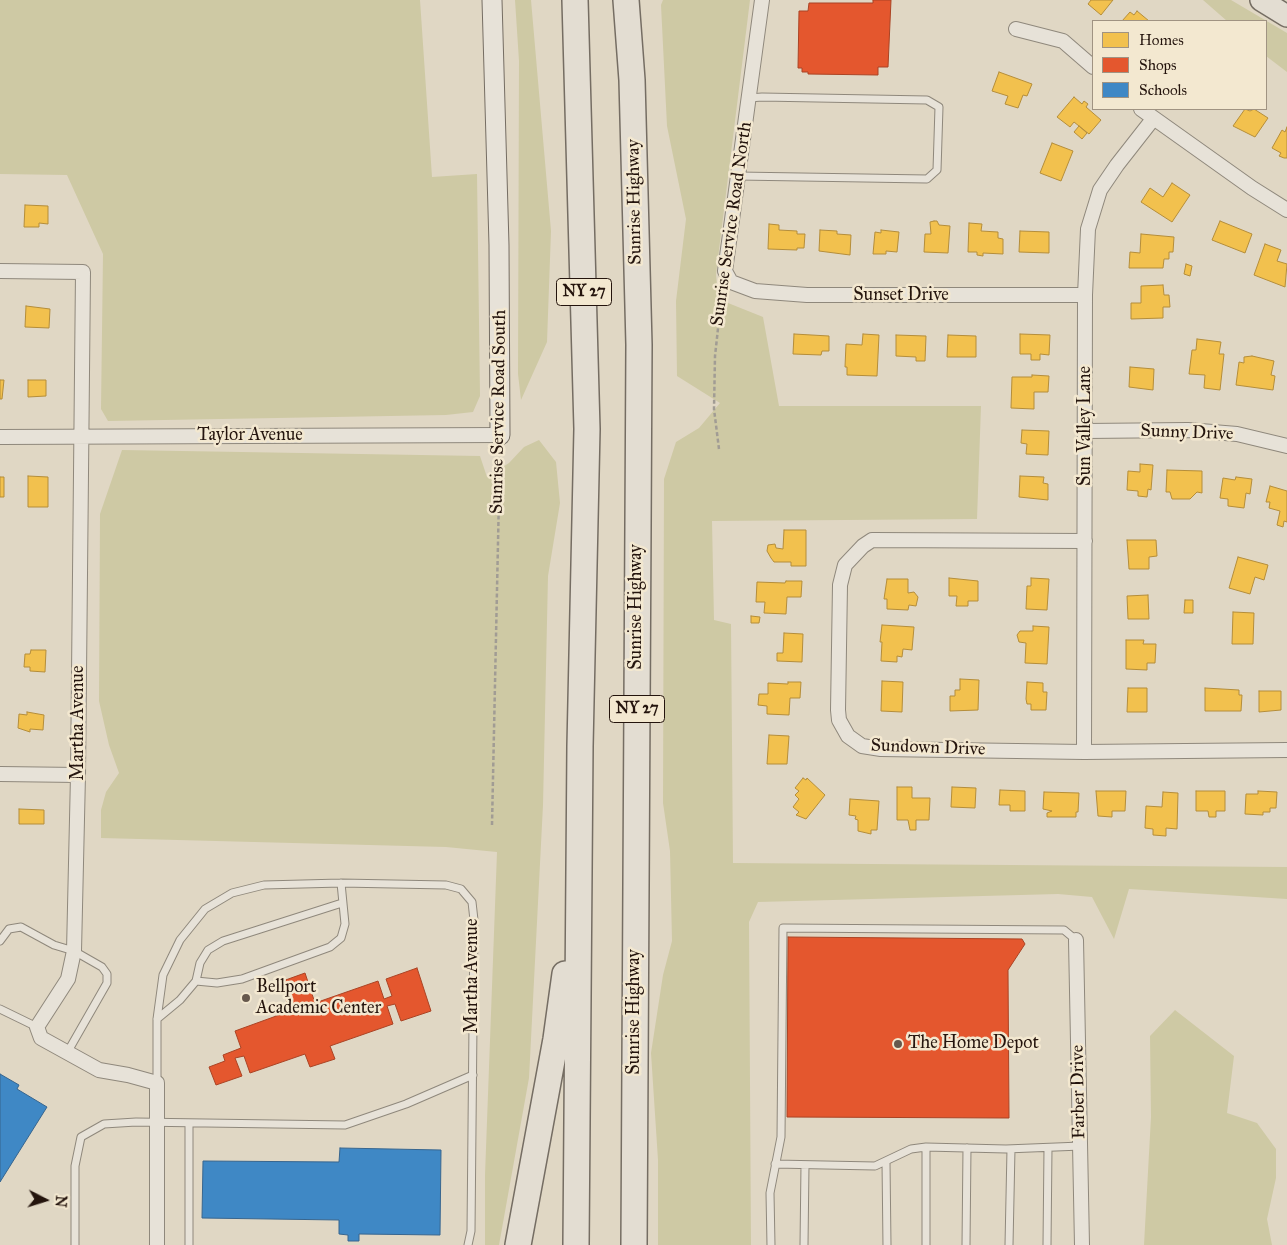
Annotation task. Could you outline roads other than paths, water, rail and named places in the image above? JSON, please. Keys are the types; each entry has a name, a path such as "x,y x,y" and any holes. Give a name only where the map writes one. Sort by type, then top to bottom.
{"highway":[{"name":"NY 27","path":"575,0 578,28 587,429 580,746 576,1245"},
{"name":"Sunrise Highway","path":"626,0 632,80 639,345 634,1245"},
{"path":"632,80 641,0"},
{"path":"518,1245 562,1002 580,746"}],"main road":[{"path":"1261,0 1287,16"}],"street":[{"name":"Sunrise Service Road South","path":"492,0 499,235 500,435"},
{"name":"Sunrise Service Road North","path":"725,271 762,0"},
{"path":"1016,29 1063,41 1092,66"},
{"path":"1142,110 1287,210"},
{"name":"Sun Valley Lane","path":"1084,752 1085,295 1088,229 1100,190 1153,119"},
{"name":"Martha Avenue","path":"0,271 82,272 78,775 74,951 68,979 36,1027"},
{"name":"Sunset Drive","path":"725,271 731,282 744,288 778,293 841,296 1085,295"},
{"name":"Sunny Drive","path":"1086,431 1188,430 1237,434 1287,446"},
{"name":"Taylor Avenue","path":"0,437 500,435"},
{"name":"Sundown Drive","path":"1085,541 872,540 854,553 845,564 840,585 839,602 839,720 848,736 862,746 880,749 1084,752 1287,750"},
{"path":"0,774 78,775"},
{"name":"Farber Drive","path":"1076,940 1082,1245"},
{"path":"36,1027 41,1038 99,1070 157,1083"},
{"name":"Martha Avenue","path":"157,1083 157,1245"}],"lane":[{"path":"738,176 927,179 937,170 939,107 927,100 749,98"},
{"path":"196,981 217,983 242,979 330,947 341,938 346,924 341,883"},
{"name":"Martha Avenue","path":"157,1083 157,1019 163,975 180,940 205,909 232,893 264,886 341,883 446,885 461,889 472,902 474,920 471,1231 468,1245"},
{"path":"157,1019 180,1000 196,981 200,964 208,950 223,941 342,903"},
{"path":"0,942 9,929 21,927 54,945 74,951 102,968 107,974 107,983 67,1053"},
{"path":"771,1245 770,1192 781,1137 783,928 1064,930 1076,940"},
{"path":"0,1009 36,1027"},
{"path":"75,1245 75,1166 81,1137 104,1124 136,1122 344,1125 406,1104 472,1075"},
{"path":"189,1124 189,1245"},
{"path":"775,1164 875,1166 912,1149 926,1147 1011,1149 1081,1146"},
{"path":"926,1147 926,1245"},
{"path":"966,1245 967,1148"},
{"path":"1047,1245 1048,1148"},
{"path":"1010,1245 1011,1149"},
{"path":"886,1162 887,1245"},
{"path":"804,1245 805,1165"}],"place":[{"name":"Bellport Academic Center","path":"246,998"},
{"name":"The Home Depot","path":"898,1044"}]}
